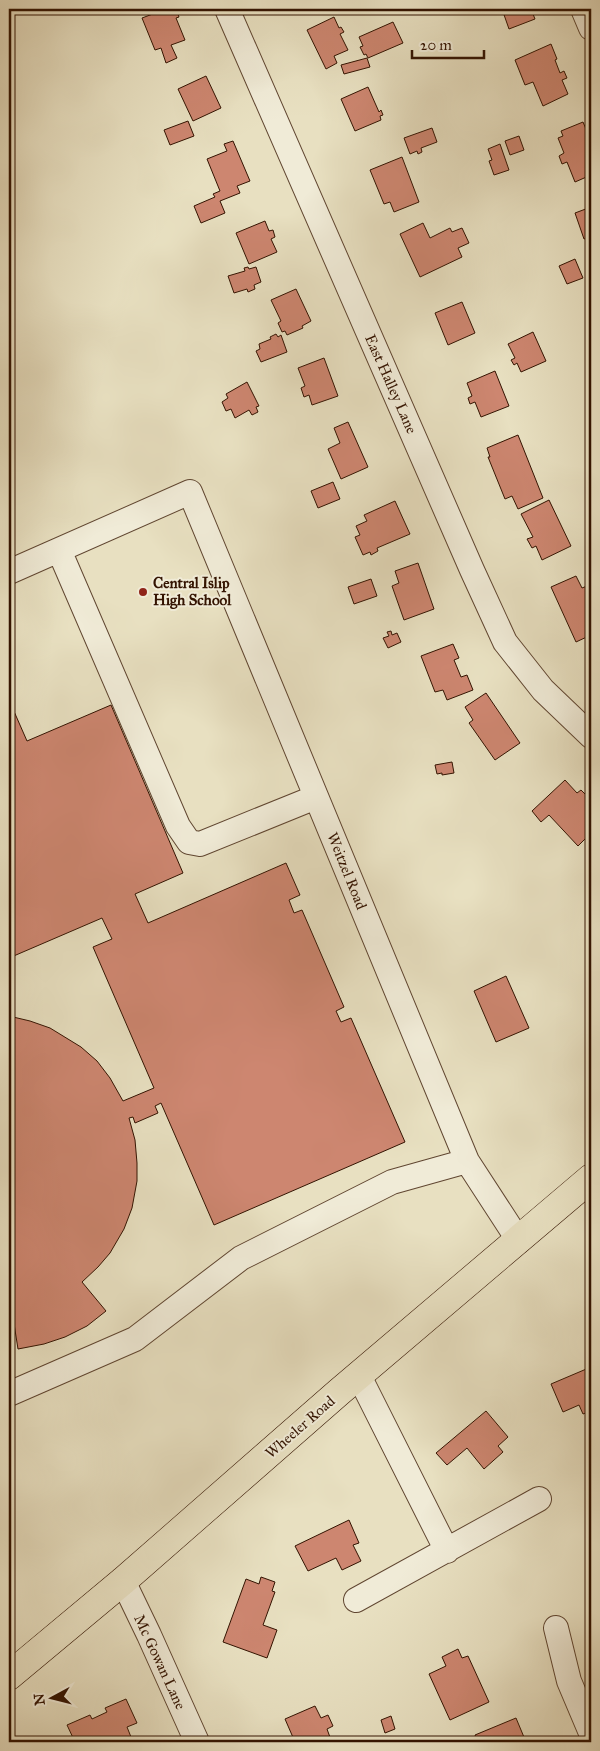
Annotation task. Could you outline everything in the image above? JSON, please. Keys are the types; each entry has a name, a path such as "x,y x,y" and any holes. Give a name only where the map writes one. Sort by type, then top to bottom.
{"main road":[{"name":"Wheeler Road","path":"9,1676 123,1581 591,1178"}],"street":[{"name":"East Halley Lane","path":"228,9 505,642 543,690 591,736"},
{"path":"583,9 591,28"},
{"name":"Weitzel Road","path":"58,550 190,492 466,1161 519,1241"},
{"path":"9,572 58,550 178,826 189,842 200,844 316,797"},
{"path":"9,1394 135,1339 241,1258 392,1182 466,1161"},
{"path":"359,1376 447,1551"},
{"path":"356,1600 539,1499"},
{"name":"Mc Gowan Lane","path":"123,1581 197,1742"},
{"path":"556,1628 569,1681 591,1733"}],"building":[{"path":"166,9 176,9 179,17 176,18 185,40 171,45 177,58 166,63 161,48 155,50 142,18"},
{"path":"502,9 531,9 535,19 509,29"},
{"path":"334,17 339,28 341,27 344,32 340,34 348,50 334,56 337,63 326,69 307,30"},
{"path":"393,22 403,43 368,58 366,54 364,55 360,47 363,46 359,37"},
{"path":"551,44 560,73 564,71 567,78 562,80 568,94 543,106 533,82 525,85 515,60"},
{"path":"367,58 370,67 344,74 341,65"},
{"path":"206,76 221,108 193,121 178,89"},
{"path":"368,87 379,112 381,110 383,115 380,116 381,120 355,131 341,99"},
{"path":"188,121 194,136 170,145 164,130"},
{"path":"583,122 591,141 591,175 575,182 567,162 562,164 559,156 564,153 558,138 563,136 561,131"},
{"path":"432,128 437,142 421,148 422,152 418,154 417,151 410,154 404,138"},
{"path":"519,136 524,150 510,155 505,141"},
{"path":"233,141 250,181 237,186 240,193 220,201 225,213 201,223 194,206 215,197 213,194 220,191 207,159 227,151 224,144"},
{"path":"500,144 509,170 494,175 489,161 492,160 488,149"},
{"path":"402,157 419,202 394,212 390,202 384,204 370,170"},
{"path":"591,207 591,237 584,239 575,213"},
{"path":"265,221 269,231 273,230 275,237 271,239 277,252 249,264 236,233"},
{"path":"423,223 430,238 450,228 452,232 462,228 469,243 458,248 462,257 420,277 400,234"},
{"path":"575,259 583,278 567,284 559,266"},
{"path":"248,267 249,269 256,267 261,282 254,285 255,289 248,292 247,289 234,293 228,276 245,271 244,268"},
{"path":"296,289 311,321 302,326 303,328 287,335 285,331 282,332 278,323 281,321 271,300"},
{"path":"462,302 475,333 448,345 435,313"},
{"path":"533,332 546,361 521,372 517,363 514,365 511,360 515,358 508,344"},
{"path":"276,334 278,337 281,335 287,352 261,362 256,351 260,349 259,344 271,339 270,337"},
{"path":"324,358 338,396 312,405 309,395 304,397 301,388 305,386 298,368"},
{"path":"495,371 509,406 481,417 475,402 470,404 468,398 472,396 467,383"},
{"path":"247,382 259,406 256,407 258,412 252,415 249,410 235,418 231,409 226,411 222,402 228,398 226,394"},
{"path":"348,422 368,467 341,479 328,449 340,443 334,428"},
{"path":"518,435 543,498 518,509 512,496 505,499 488,457 490,457 487,448"},
{"path":"333,482 340,499 318,508 311,491"},
{"path":"549,500 571,546 542,560 536,546 532,548 527,539 533,537 521,514"},
{"path":"395,501 410,534 377,548 378,551 371,555 370,552 363,555 355,537 360,535 356,526 367,521 364,515"},
{"path":"418,563 434,609 404,620 392,586 399,583 395,571"},
{"path":"576,576 582,588 587,586 591,595 591,622 586,624 591,635 576,642 551,587"},
{"path":"371,579 377,596 354,604 348,587"},
{"path":"391,631 392,635 397,633 401,642 388,648 383,638 389,636 387,632"},
{"path":"453,644 459,658 454,660 461,677 467,675 473,690 447,700 443,690 435,692 421,656"},
{"path":"486,693 520,743 495,760 469,723 473,720 465,707"},
{"path":"9,700 27,741 111,705 183,873 135,894 148,923 286,863 300,895 289,900 294,913 302,910 344,1007 336,1011 341,1022 351,1018 405,1142 214,1225 161,1103 155,1106 158,1113 135,1123 133,1117 129,1118 135,1140 137,1163 137,1181 132,1208 124,1229 110,1253 82,1282 106,1311 87,1326 65,1337 44,1344 18,1349 12,1311 9,1311 9,1016 50,1028 81,1047 97,1061 110,1078 123,1101 154,1088 93,947 112,939 102,918 9,958"},
{"path":"452,762 454,773 437,774 435,765"},
{"path":"565,780 577,793 581,790 591,800 591,833 578,846 549,815 541,822 532,811"},
{"path":"506,976 529,1028 496,1042 474,991"},
{"path":"591,1367 591,1411 583,1414 579,1405 563,1412 551,1384"},
{"path":"486,1411 508,1437 498,1446 503,1452 484,1469 467,1448 447,1465 436,1453"},
{"path":"349,1520 359,1543 353,1545 361,1561 342,1570 336,1558 308,1571 295,1546"},
{"path":"261,1577 275,1582 272,1591 275,1592 263,1625 277,1630 267,1658 223,1642 246,1579 259,1584"},
{"path":"458,1649 462,1658 468,1656 489,1702 450,1720 429,1674 446,1666 442,1657"},
{"path":"126,1699 137,1723 127,1727 133,1742 75,1742 67,1725 90,1715 92,1719 107,1712 105,1708"},
{"path":"315,1706 321,1718 328,1715 333,1726 327,1729 331,1740 326,1742 295,1742 285,1719"},
{"path":"391,1716 395,1729 385,1733 381,1720"},
{"path":"516,1718 526,1742 473,1742 477,1741 475,1735"}],"place":[{"name":"Central Islip High School","path":"143,592"}]}
